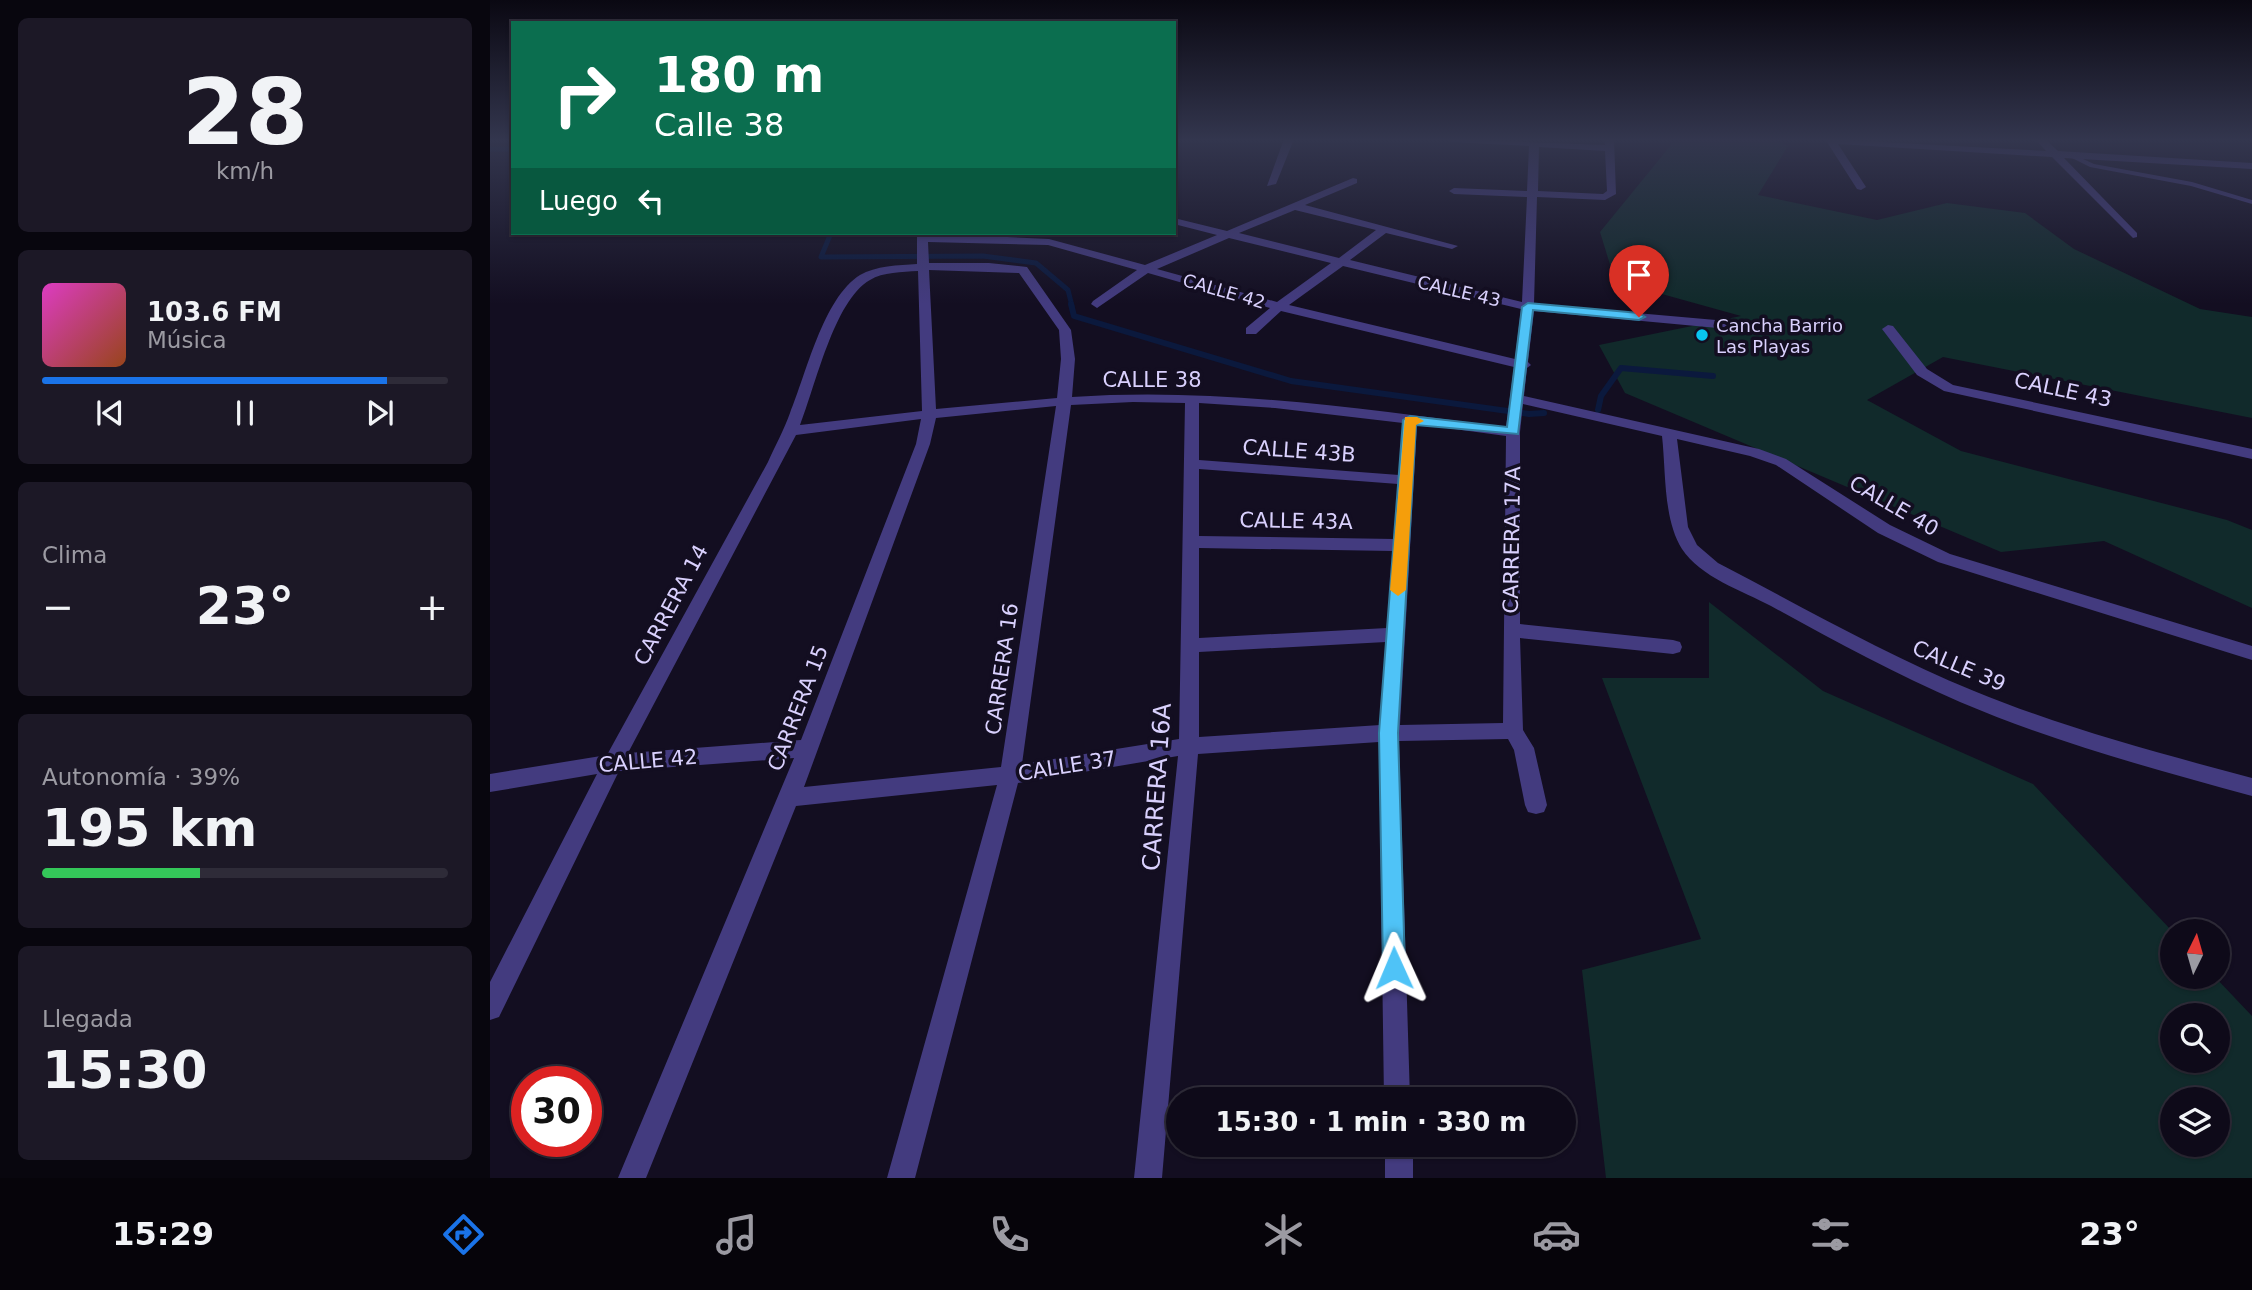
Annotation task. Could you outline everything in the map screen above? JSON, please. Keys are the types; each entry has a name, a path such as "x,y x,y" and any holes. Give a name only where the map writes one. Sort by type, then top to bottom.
{"street":[{"path":"1097,304 1146,269 1224,234 1326,194"},
{"path":"1502,194 1605,197 1609,194"},
{"path":"2092,194 2133,235"},
{"name":"CARRERA 17A","path":"1534,196 1524,365 1516,413 1511,630 1513,731 1524,748 1536,805"},
{"path":"1298,207 1452,246"},
{"name":"CALLE 43","path":"1176,221 1528,307 1750,327"},
{"path":"1251,331 1277,306 1342,263 1383,230"},
{"path":"1049,242 1064,235"},
{"name":"CALLE 42","path":"922,249 1049,242 1277,306 1524,365"},
{"name":"CARRERA 16","path":"901,1178 1010,775 1064,403 1068,359 1065,330 1023,270 922,249"},
{"name":"CARRERA 15","path":"632,1178 789,798 923,444 929,414 922,249"},
{"name":"CARRERA 14","path":"490,1008 612,763 790,430 833,318 861,280 922,249"},
{"name":"CALLE 43","path":"1888,329 1922,372 1949,388 2252,454"},
{"name":"CALLE 38","path":"790,430 929,414 1133,398 1192,399 1410,420 1516,413"},
{"name":"CARRERA 16A","path":"1148,1178 1189,746 1192,399"},
{"name":"CALLE 40","path":"1516,413 1669,433 1754,452 1781,462 1884,529 1944,558 2252,653"},
{"path":"1397,1087 1388,733 1410,420"},
{"name":"CALLE 39","path":"1669,433 1680,527 1690,548 1712,567 1886,659 1968,698 2150,760 2252,787"},
{"name":"CALLE 43B","path":"1191,464 1405,480"},
{"name":"CALLE 43A","path":"1192,542 1400,545"},
{"path":"1511,630 1673,647"},
{"path":"1191,645 1395,635"},
{"name":"CALLE 37","path":"789,798 1010,775 1189,746 1388,733 1513,731"},
{"name":"CALLE 42","path":"490,783 612,763 807,748"},
{"path":"1398,1157 1399,1178"}],"lane":[{"path":"2225,194 2252,202"}],"green space":[{"path":"1631,194 1759,194 1877,220 1947,203 2025,213 2074,249 2200,309 2252,317 2252,418 1943,357 1867,400 1961,451 2227,520 2252,530 2252,608 2104,541 2001,552 1625,393 1599,345 1741,316 1615,281 1600,232"},
{"path":"1709,602 1823,691 2033,784 2161,919 2160,989 2226,989 2252,1016 2252,1178 1606,1178 1582,970 1701,939 1602,678 1709,678"}],"waterway":[{"path":"830,235 821,257 983,256 1036,263 1068,290 1072,306"},
{"path":"1071,304 1074,316 1291,381 1529,414 1544,413"},
{"path":"1598,410 1601,396 1621,368 1713,376"}],"slow traffic":[{"path":"1398,590 1410,420 1417,421"}],"place":[{"name":"Cancha Barrio Las Playas","path":"1702,335"}],"route":[{"path":"1394,968 1388,733 1410,420 1513,432 1524,365 1528,307 1639,317"}]}
